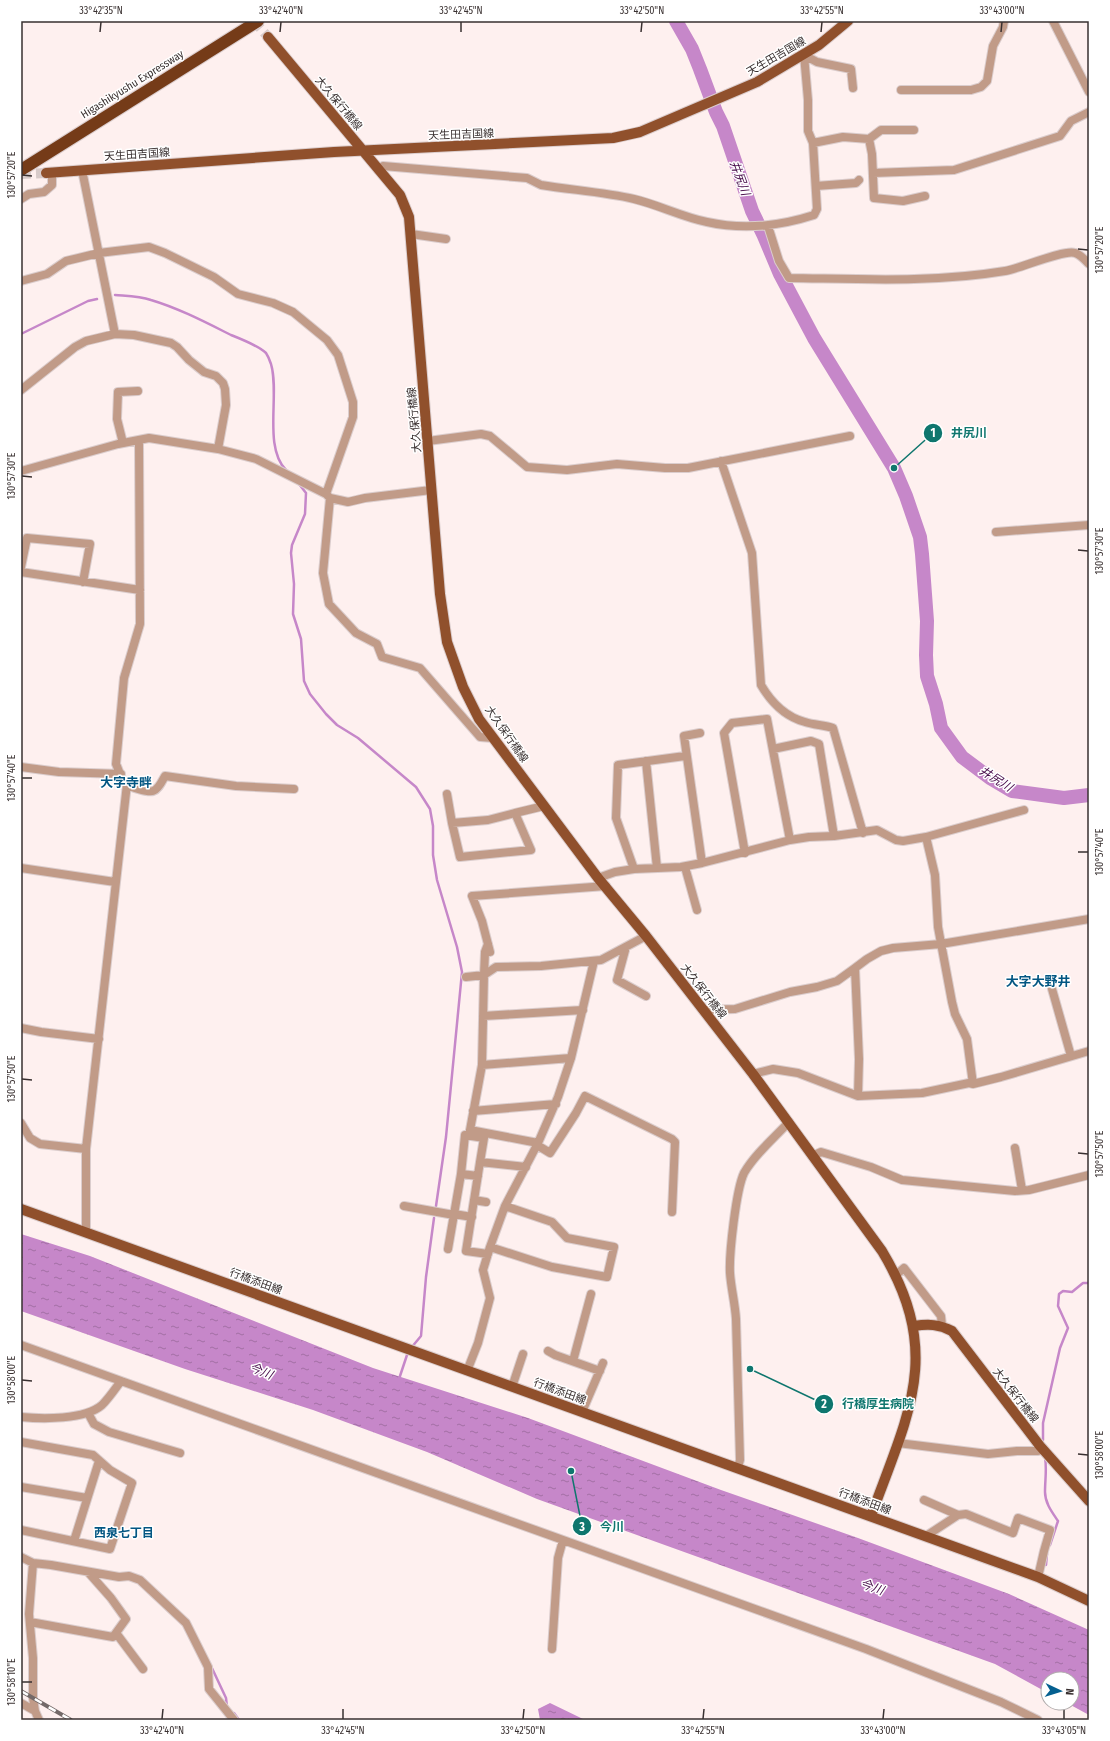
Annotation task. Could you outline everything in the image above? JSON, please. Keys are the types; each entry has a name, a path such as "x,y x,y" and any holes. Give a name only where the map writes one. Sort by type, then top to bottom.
{"highway":[{"name":"Higashikyushu Expressway","path":"21,170 258,21"}],"main road":[{"name":"天生田吉国線","path":"49,172 363,150 613,138 640,132 757,82 819,45 848,21"},
{"name":"大久保行橋線","path":"268,37 400,195 409,216 440,594 447,642 463,686 479,719 598,878 646,936 753,1074 882,1251 896,1274 907,1302 914,1326 916,1373 910,1406 871,1516"},
{"name":"行橋添田線","path":"21,1209 512,1387 738,1467 1038,1577 1089,1601"},
{"path":"914,1326 929,1324 942,1326"},
{"name":"大久保行橋線","path":"942,1326 952,1331 1040,1446 1089,1501"}],"street":[{"path":"901,90 971,90 981,87 987,81 993,46 1004,27 1004,21"},
{"path":"1053,21 1089,92"},
{"path":"804,55 817,62 851,69 853,88"},
{"path":"378,170 383,166 527,178 541,185 634,199 706,222 735,226 767,226 792,222 814,215 817,209 813,143 808,131 808,100 804,55"},
{"path":"873,173 954,170 1060,136 1071,121 1089,112"},
{"path":"813,143 843,137 869,139 881,130 914,130"},
{"path":"869,139 872,154 874,198 903,201 925,196"},
{"path":"82,170 116,334"},
{"path":"21,199 29,194 44,192 52,185 49,172"},
{"path":"816,186 856,183 859,180"},
{"path":"767,226 779,261 789,278 920,280 981,275 1014,269 1066,252 1075,252 1089,264"},
{"path":"411,234 446,239"},
{"path":"21,281 47,274 66,261 99,253 149,247 165,253 214,277 238,294 273,303 293,312 327,340 338,355 353,402 353,417 328,496 323,572 329,604 356,633 377,644 382,657 420,668 480,737 493,738"},
{"path":"21,390 75,347 86,341 116,334 134,335 171,343 204,372 216,376 222,383 225,390 226,405 218,449"},
{"path":"123,443 118,419 118,392 138,390"},
{"path":"428,441 481,434 490,436 527,467 560,469 617,464 665,468 688,468 850,436"},
{"path":"21,471 123,443 149,438 218,449 256,459 328,496 348,502 365,498 431,490"},
{"path":"138,441 140,624 124,678 116,764 120,774 127,784 148,792 153,791 158,787 165,776 236,786 294,789"},
{"path":"721,461 752,553 762,685 767,696 782,710 805,722 833,728 863,833"},
{"path":"996,532 1089,525"},
{"path":"21,567 27,538 90,544 83,582"},
{"path":"21,572 140,590"},
{"path":"745,853 724,732 732,722 767,720 790,840"},
{"path":"700,733 684,736 685,756 702,863"},
{"path":"772,749 811,741 819,744 834,836"},
{"path":"634,868 616,818 618,765 685,756"},
{"path":"646,761 657,868"},
{"path":"21,767 59,772 120,774"},
{"path":"86,1232 86,1149 127,784"},
{"path":"447,794 460,857 531,850 515,813"},
{"path":"452,823 488,820 544,806"},
{"path":"598,878 615,872 634,868 685,866 702,863 790,840 863,833 877,830 896,840 903,841 926,837 1024,810"},
{"path":"926,837 935,875 938,927 941,944 955,1014 967,1039 973,1084"},
{"path":"685,866 696,910"},
{"path":"21,868 115,882"},
{"path":"606,886 472,896 482,921 489,948 484,952 482,1065 470,1130 537,1144 550,1153 576,1113 585,1096 676,1142 672,1212"},
{"path":"704,1010 735,1009 790,992 837,981 867,958 881,951 893,948 941,944 1089,919"},
{"path":"466,978 484,975 496,967 541,966 601,960 646,936"},
{"path":"626,947 617,980 646,996"},
{"path":"467,1370 478,1343 490,1298 483,1270 505,1206 526,1167 556,1104 571,1058 594,961"},
{"path":"855,968 859,1059 858,1096"},
{"path":"1052,989 1070,1056"},
{"path":"483,1016 583,1010"},
{"path":"21,1028 98,1039"},
{"path":"753,1074 773,1068 798,1073 858,1096 922,1093 969,1083 973,1084 1001,1077 1089,1050"},
{"path":"482,1065 571,1058"},
{"path":"473,1111 556,1104"},
{"path":"738,1467 740,1460 736,1319 735,1300 730,1274 730,1258 738,1190 745,1173 762,1150 789,1122"},
{"path":"21,1123 30,1138 40,1144 86,1149"},
{"path":"448,1249 461,1174 465,1135 484,1138 466,1250 489,1251 552,1267 607,1277 614,1247 567,1238 552,1222 505,1206"},
{"path":"1015,1148 1022,1190"},
{"path":"812,1156 821,1152 871,1167 902,1180 1022,1190 1029,1190 1089,1175"},
{"path":"480,1162 526,1167"},
{"path":"461,1174 478,1176"},
{"path":"474,1200 486,1202"},
{"path":"404,1206 454,1215 472,1216"},
{"path":"896,1274 904,1268 941,1316 942,1326"},
{"path":"573,1361 591,1294"},
{"path":"21,1345 866,1649 1001,1702 1038,1720"},
{"path":"548,1351 573,1361 601,1367 582,1412"},
{"path":"512,1387 523,1354"},
{"path":"21,1417 44,1419 88,1413 101,1406 121,1381"},
{"path":"88,1413 94,1424 109,1432 180,1453"},
{"path":"21,1442 93,1455 119,1476 132,1483 110,1549 21,1530"},
{"path":"898,1443 988,1454 1017,1451 1038,1451 1040,1446"},
{"path":"74,1541 99,1460"},
{"path":"21,1487 87,1498"},
{"path":"924,1500 958,1515"},
{"path":"926,1536 958,1515 966,1514 1013,1533 1018,1518 1050,1530 1038,1577"},
{"path":"552,1649 558,1558 563,1540"},
{"path":"21,1557 33,1563 119,1577 134,1577 140,1580 186,1623 208,1666 209,1689 234,1720"},
{"path":"33,1563 29,1614 35,1711 38,1720"},
{"path":"30,1622 112,1637 126,1619 111,1598 88,1572"},
{"path":"116,1633 143,1669"},
{"path":"21,1635 30,1636"},
{"path":"21,1703 35,1711"}],"water":[{"name":"今川","path":"21,1234 90,1256 373,1368 528,1418 721,1490 858,1538 1009,1594 1089,1630 1089,1715 1080,1710 1080,1671 1040,1671 1040,1689 995,1664 537,1499 427,1452 313,1410 185,1369 21,1311"},
{"path":"550,1703 584,1720 540,1720 538,1709"}],"waterway":[{"name":"井尻川","path":"676,21 692,49 716,112 723,126 752,211 780,274 814,338 894,468 906,496 920,537 927,621 927,676 936,704 941,728 962,757 990,778 1012,791 1064,798 1089,795"},
{"path":"115,295 133,296 171,307 250,343 266,353 271,364 273,376 273,420 275,448 279,460 286,470"},
{"path":"21,334 88,301 97,299"},
{"path":"299,484 306,493 305,514 292,545 291,553 294,584 293,614 301,639 304,681 310,694 326,714 337,725 358,738 416,787 430,809 433,826 433,855 437,880 457,947 462,972 446,1137 436,1206"},
{"path":"411,1348 421,1336 426,1277 434,1218"},
{"path":"1043,1440 1043,1423 1060,1348 1068,1328 1058,1306 1059,1294 1063,1291 1072,1292 1083,1283 1089,1283"},
{"path":"399,1379 408,1352"},
{"path":"1045,1457 1045,1496 1049,1507 1058,1521 1050,1545"},
{"path":"1046,1565 1047,1554"},
{"path":"211,1666 226,1698 227,1707"},
{"path":"234,1713 239,1720"}],"tunnel":[{"path":"254,21 268,37"},
{"path":"21,174 46,173"}],"railway":[{"path":"21,1691 71,1720"}],"place":[{"name":"井尻川","path":"894,468"},
{"name":"行橋厚生病院","path":"750,1369"},
{"name":"今川","path":"571,1471"}],"district":[{"name":"大字寺畔","path":"126,782"},
{"name":"大字大野井","path":"1038,981"},
{"name":"西泉七丁目","path":"124,1533"}]}
